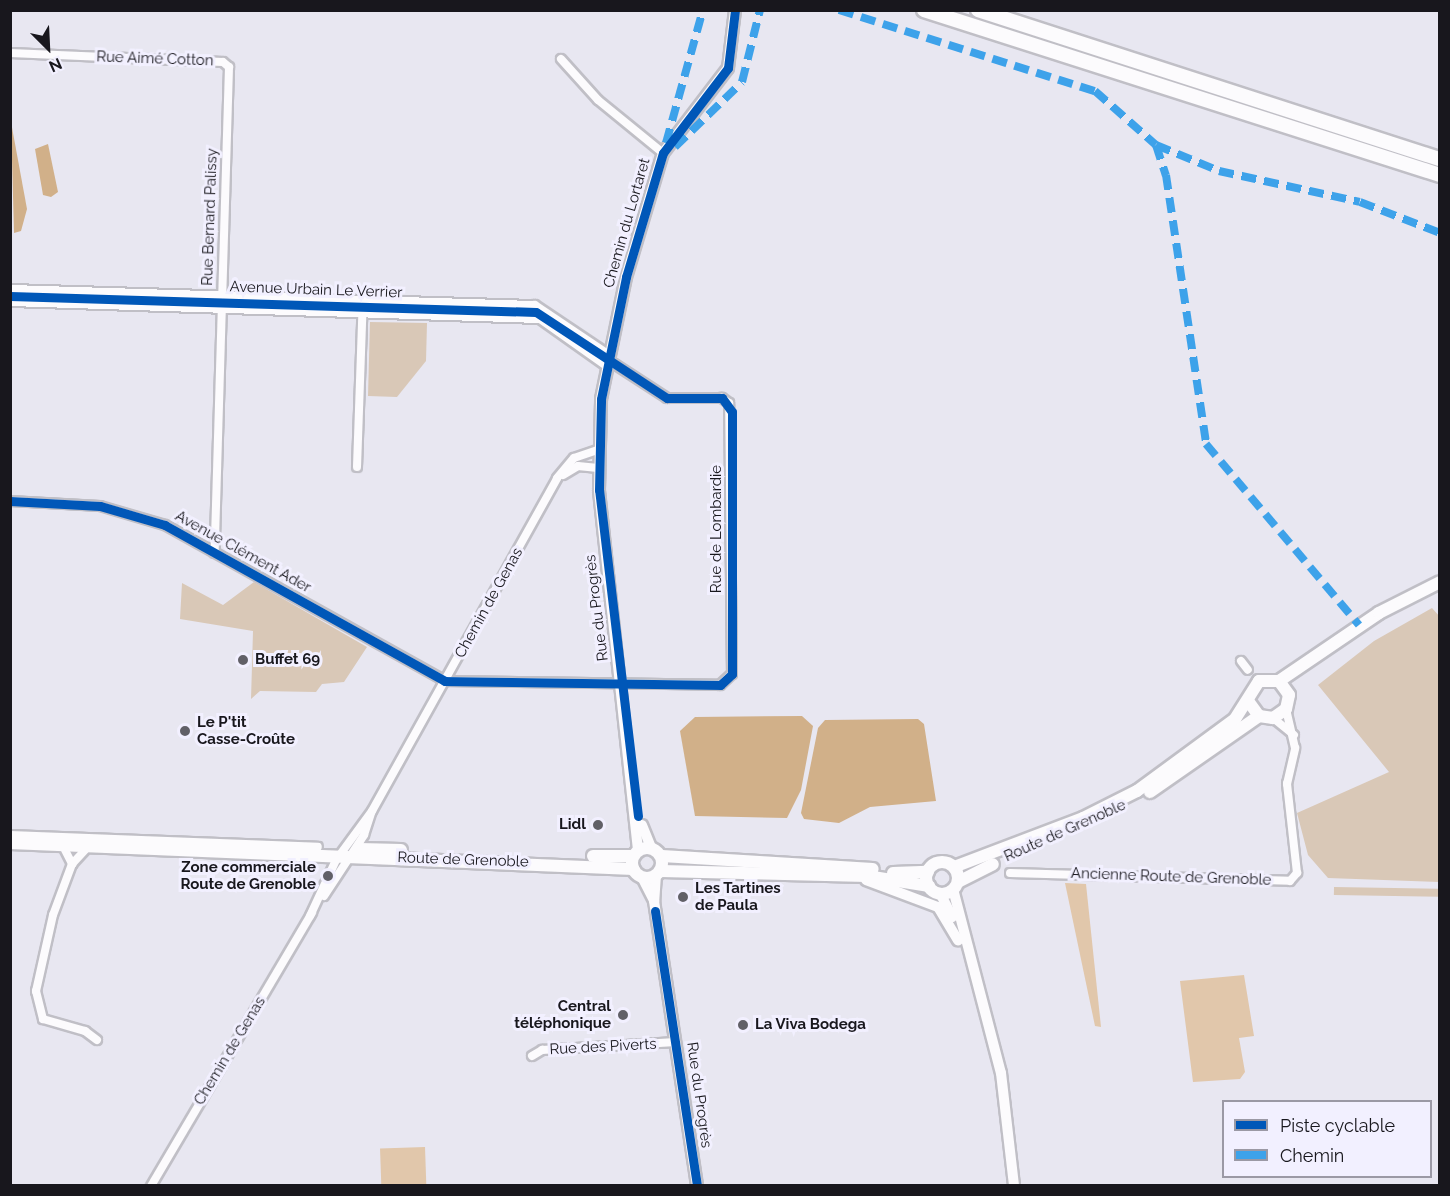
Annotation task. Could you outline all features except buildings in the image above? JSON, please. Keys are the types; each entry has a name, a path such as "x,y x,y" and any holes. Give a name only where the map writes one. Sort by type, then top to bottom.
{"highway":[{"path":"924,10 1440,175"},
{"path":"978,10 1440,159"}],"main road":[{"name":"Chemin du Lortaret","path":"598,431 607,359 663,153 728,68 735,10"},
{"name":"Rue du Progrès","path":"598,431 598,468 621,684 638,816 636,853"},
{"path":"1279,681 1288,694 1286,709 1273,718 1260,716 1249,702 1259,681 1279,681 1379,613 1440,582"},
{"path":"1288,694 1356,637 1440,589"},
{"name":"Route de Grenoble","path":"954,867 1119,801 1191,754 1249,702"},
{"name":"Route de Grenoble","path":"955,886 1124,807 1260,716"},
{"name":"Rue du Progrès","path":"638,816 651,848"},
{"name":"Route de Grenoble","path":"10,839 318,847 348,852 658,873"},
{"name":"Route de Grenoble","path":"10,839 292,855 348,852 636,853 651,848"},
{"path":"651,848 662,856 928,872 937,863 954,867 955,886 968,959 1001,1073 1014,1185"},
{"path":"636,853 638,873"},
{"path":"662,856 658,873 849,876 929,886 940,893 968,959"},
{"path":"928,872 929,886"},
{"name":"Rue du Progrès","path":"638,873 654,902"},
{"name":"Rue du Progrès","path":"658,873 654,902 697,1185"},
{"path":"849,876 938,907 968,959"},
{"path":"940,893 955,886"}],"street":[{"name":"Rue Aimé Cotton","path":"10,52 226,63"},
{"path":"561,59 598,100 663,153"},
{"name":"Rue Bernard Palissy","path":"215,552 223,294 226,63"},
{"name":"Avenue Urbain Le Verrier","path":"10,289 535,304 607,359"},
{"path":"357,467 363,299"},
{"name":"Avenue Urbain Le Verrier","path":"10,302 540,319 607,359"},
{"name":"Rue de Lombardie","path":"607,359 667,398 722,398 732,412 732,674 720,685 621,684"},
{"name":"Chemin de Genas","path":"151,1185 372,811 553,488 569,462 597,450"},
{"name":"Chemin de Genas","path":"553,488 569,470 598,468"},
{"name":"Avenue Clément Ader","path":"10,501 100,506 138,515 215,552 445,681"},
{"path":"1241,661 1248,670"},
{"path":"445,681 621,684"},
{"name":"Ancienne Route de Grenoble","path":"1010,873 1290,881 1297,873 1287,797 1294,735 1286,709"},
{"path":"1273,718 1294,735"},
{"name":"Route de Grenoble","path":"10,848 292,855"},
{"path":"65,850 72,864"},
{"path":"85,850 72,864 53,915 36,991 43,1019 85,1030 97,1040"},
{"name":"Rue des Piverts","path":"532,1056 542,1050 676,1042"}],"shaded area":[{"path":"11,122 27,209 21,231 14,233"},
{"path":"48,144 58,192 51,197 43,195 35,149"},
{"path":"370,322 427,323 426,361 397,397 368,396"},
{"path":"254,582 367,647 344,682 322,684 316,692 260,691 251,699 253,631 180,619 182,583 223,605"},
{"path":"1432,608 1440,617 1439,882 1328,878 1308,855 1297,813 1389,772 1318,685 1374,641"},
{"path":"802,716 813,726 801,790 787,818 695,816 680,731 695,717"},
{"path":"918,719 924,724 936,801 870,807 839,823 804,819 801,813 818,728 825,720"},
{"path":"1065,883 1086,884 1101,1027 1095,1026"},
{"path":"1334,887 1439,889 1439,897 1334,895"},
{"path":"1244,975 1254,1036 1239,1038 1245,1072 1240,1079 1193,1082 1180,981"},
{"path":"425,1147 426,1185 381,1186 380,1149"}],"marked path":[{"path":"666,143 703,10"},
{"path":"675,147 742,82 760,10"},
{"path":"839,10 1095,91 1156,145 1166,175 1206,444 1359,625"},
{"path":"1156,145 1219,171 1360,202 1440,233"}],"cycle path":[{"path":"638,816 599,490 601,399 626,277 663,153 728,68 735,10"},
{"path":"10,296 536,312 667,398 722,398 732,412 732,674 720,685 445,681 165,525 100,506 10,501"},
{"path":"655,911 697,1186"}],"place":[{"name":"Buffet 69","path":"243,660"},
{"name":"Le P'tit Casse-Croûte","path":"185,731"},
{"name":"Lidl","path":"598,825"},
{"name":"Zone commerciale Route de Grenoble","path":"328,876"},
{"name":"Les Tartines de Paula","path":"683,897"},
{"name":"Central téléphonique","path":"623,1015"},
{"name":"La Viva Bodega","path":"743,1025"}]}
